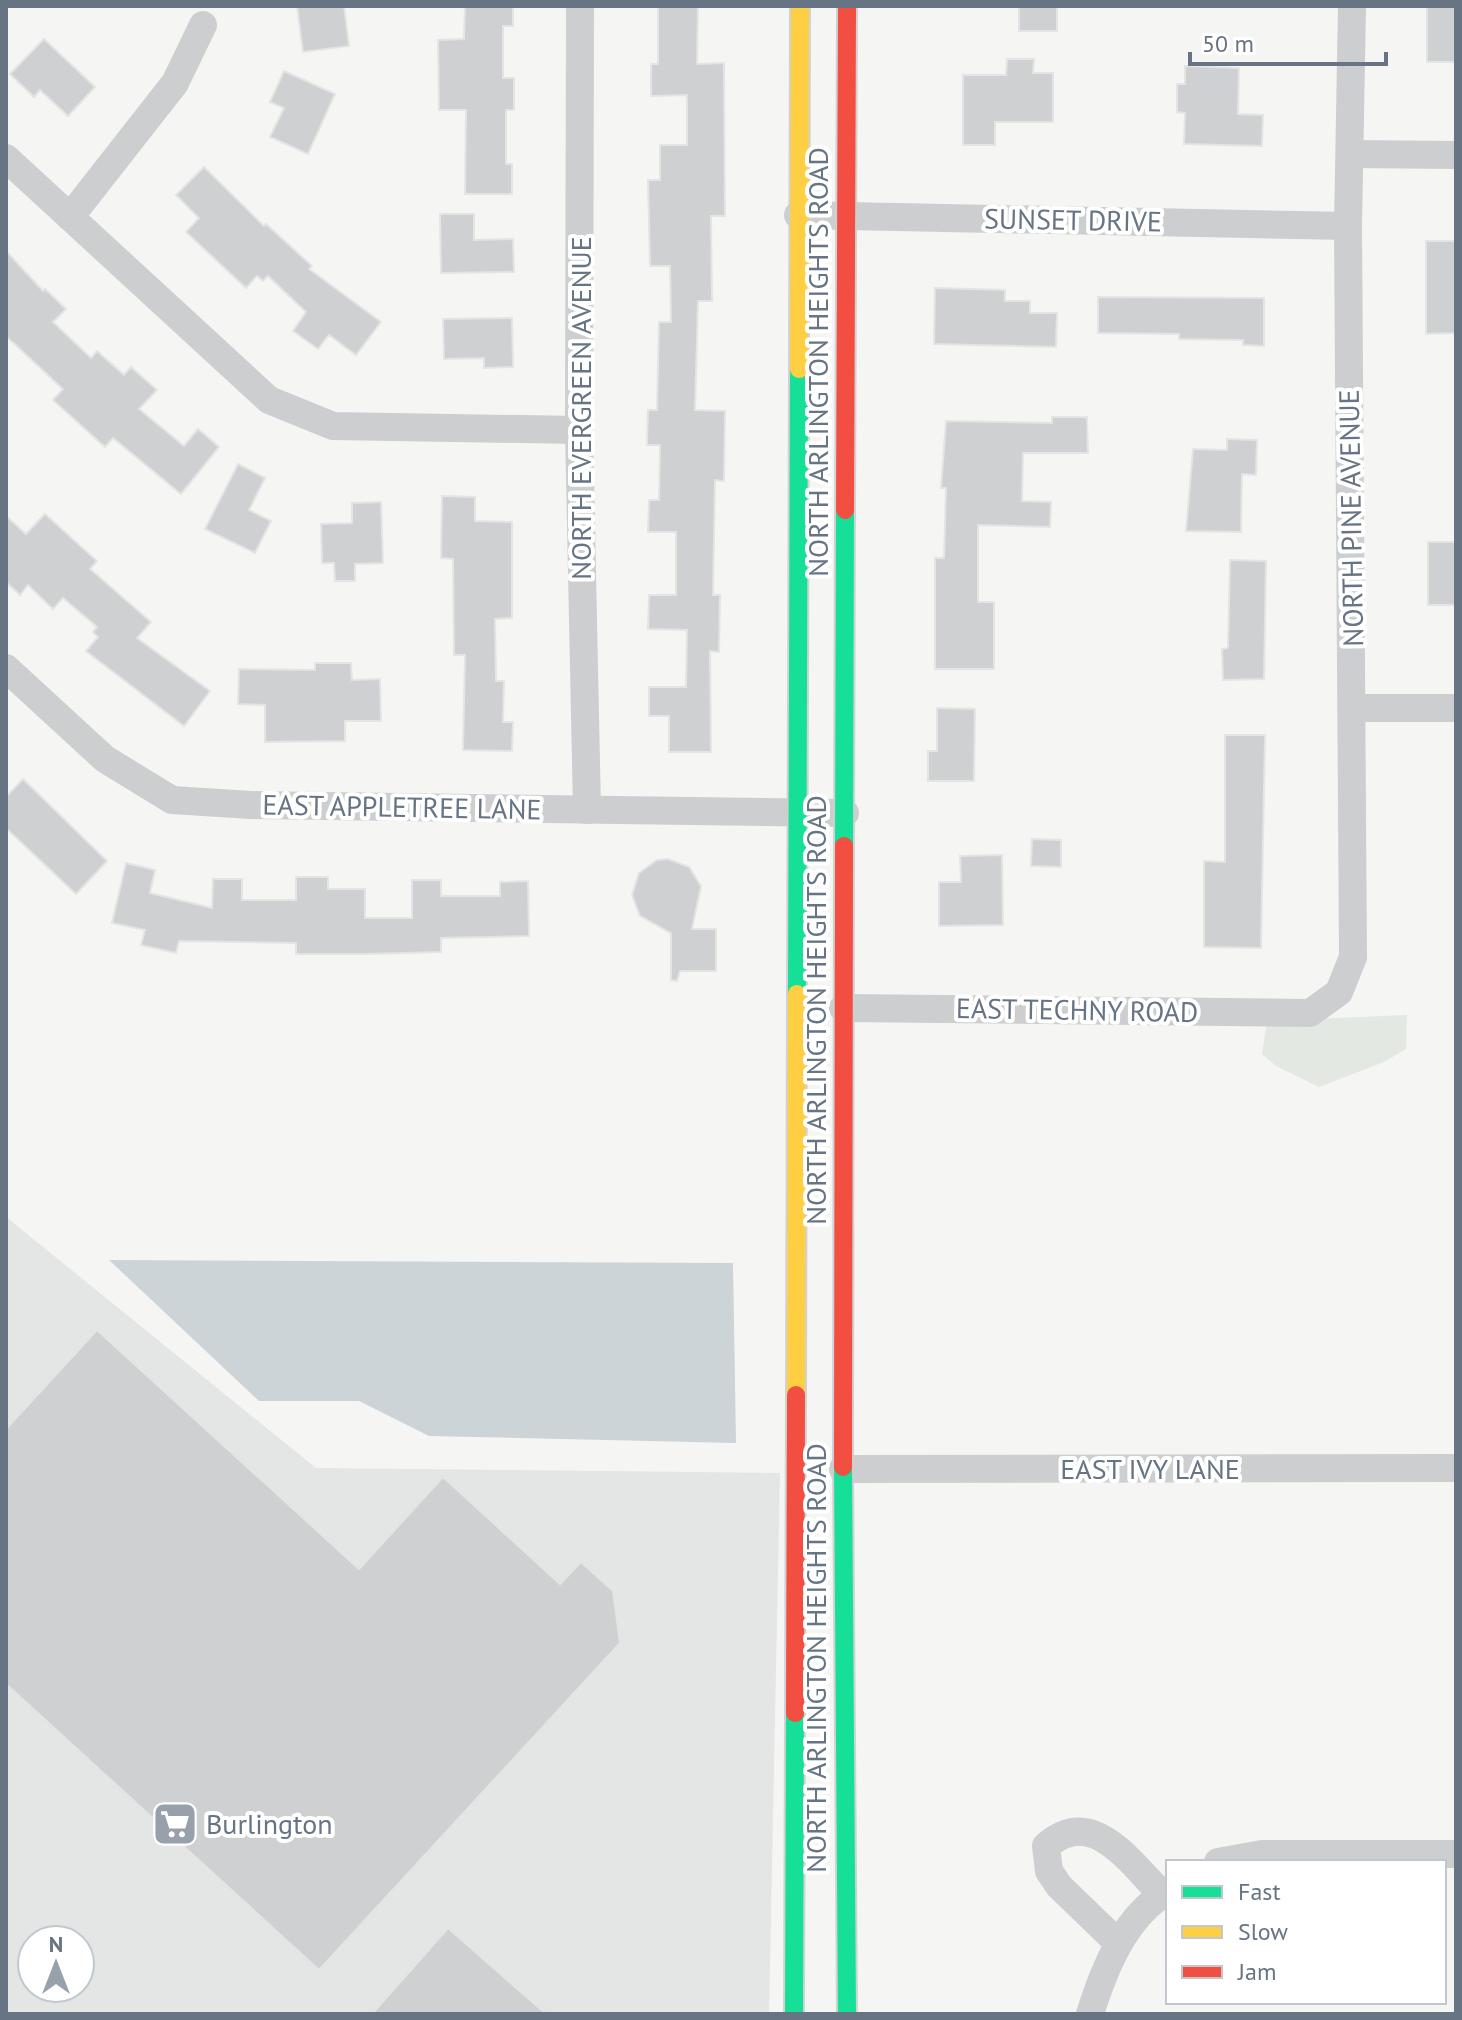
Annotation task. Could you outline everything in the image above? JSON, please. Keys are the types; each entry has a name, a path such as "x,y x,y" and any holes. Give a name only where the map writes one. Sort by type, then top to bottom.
{"main road":[{"name":"NORTH ARLINGTON HEIGHTS ROAD","path":"794,2014 800,6"},
{"name":"NORTH ARLINGTON HEIGHTS ROAD","path":"847,6 842,1691 847,2014"}],"street":[{"name":"NORTH EVERGREEN AVENUE","path":"580,6 579,430 587,810"},
{"name":"NORTH PINE AVENUE","path":"1310,1013 1339,992 1353,957 1348,226 1352,6"},
{"path":"70,217 175,83 203,25"},
{"path":"1351,154 1456,155"},
{"path":"6,158 269,400 333,426 579,430"},
{"name":"SUNSET DRIVE","path":"798,215 1348,226"},
{"name":"EAST APPLETREE LANE","path":"6,668 105,759 172,800 251,805 845,813"},
{"path":"1352,708 1456,708"},
{"name":"EAST TECHNY ROAD","path":"843,1008 1310,1013"},
{"name":"EAST IVY LANE","path":"843,1469 1456,1468"},
{"path":"1090,2014 1118,1943 1165,1893 1102,1836 1082,1829 1060,1833 1046,1846 1049,1871 1059,1886 1118,1943"},
{"path":"1229,1860 1262,1854 1456,1854"}],"shaded area":[{"path":"1407,1015 1406,1049 1384,1062 1319,1087 1276,1066 1262,1054 1267,1021"},
{"path":"6,1217 316,1468 780,1473 769,2014 6,2014"},
{"path":"109,1260 733,1263 736,1443 429,1436 359,1401 259,1401"}],"building":[{"path":"297,6 344,6 349,46 303,52"},
{"path":"465,6 513,6 513,26 503,26 503,78 514,78 514,110 506,110 506,164 512,164 512,194 465,194 466,110 439,110 438,40 464,39"},
{"path":"658,6 698,6 697,64 724,63 725,216 711,216 712,301 698,301 695,410 725,411 724,481 715,480 713,595 720,595 719,652 710,651 711,752 669,752 669,716 649,716 649,687 686,687 687,630 648,629 649,595 676,595 676,532 648,532 649,500 659,500 660,445 647,445 648,410 657,410 659,322 671,322 670,266 650,266 648,180 660,180 660,145 687,145 687,95 651,96 651,64 658,64"},
{"path":"1019,6 1057,6 1057,31 1019,31"},
{"path":"1427,6 1456,6 1456,62 1427,62"},
{"path":"44,39 95,87 68,116 40,90 34,97 10,74"},
{"path":"1007,59 1034,59 1033,73 1053,73 1053,122 995,122 995,145 963,145 963,75 1006,75"},
{"path":"1185,66 1239,68 1238,114 1263,115 1262,146 1184,144 1185,113 1177,112 1177,84 1185,84"},
{"path":"284,71 335,94 308,154 270,137 284,108 270,102"},
{"path":"204,167 264,226 266,224 312,266 309,269 381,322 356,355 329,335 318,349 293,331 306,312 268,276 263,281 257,276 246,288 186,232 199,218 176,195"},
{"path":"440,214 474,214 474,240 513,239 514,272 441,273"},
{"path":"1426,241 1456,241 1456,333 1426,334"},
{"path":"6,251 43,291 45,289 66,309 53,322 91,358 97,351 124,375 131,367 157,390 139,409 184,446 198,429 219,447 181,494 113,438 105,447 53,400 63,389 6,336"},
{"path":"935,288 1005,290 1005,301 1030,301 1030,313 1057,313 1056,347 934,344"},
{"path":"1098,297 1264,298 1264,346 1243,345 1243,340 1179,339 1179,334 1098,333"},
{"path":"512,318 513,367 484,368 484,358 444,359 443,319"},
{"path":"1052,417 1087,417 1088,453 1023,453 1022,501 1051,502 1050,527 978,525 978,602 994,602 994,669 935,669 935,558 944,558 946,488 941,488 946,421 1052,423"},
{"path":"1227,439 1257,440 1256,475 1242,474 1241,532 1186,531 1193,449 1227,450"},
{"path":"238,464 265,478 249,510 271,521 255,553 205,529"},
{"path":"442,496 475,497 475,521 512,522 512,618 495,619 496,681 504,681 503,722 513,722 512,751 463,750 465,655 454,655 453,559 441,558"},
{"path":"381,502 383,563 355,564 355,581 335,581 334,563 322,563 321,524 352,523 352,503"},
{"path":"45,514 97,561 90,569 151,622 137,638 210,691 184,726 86,651 98,637 93,632 97,627 63,598 53,609 28,585 20,595 6,582 6,516 26,534"},
{"path":"1428,542 1456,542 1456,605 1428,605"},
{"path":"1230,560 1266,561 1264,679 1223,680 1222,649 1228,648"},
{"path":"315,663 351,663 352,680 380,679 381,721 345,721 345,741 265,742 265,705 238,704 239,669 315,670"},
{"path":"937,708 975,709 974,781 928,781 928,751 937,751"},
{"path":"1225,735 1265,735 1261,948 1204,947 1204,861 1225,862"},
{"path":"23,779 107,861 76,894 6,828 6,797"},
{"path":"1032,839 1061,840 1061,867 1031,866"},
{"path":"1002,855 1003,925 939,926 939,882 961,882 960,856"},
{"path":"668,859 689,867 701,886 692,929 716,929 716,971 680,971 677,981 671,980 671,933 640,916 632,895 639,873 657,860"},
{"path":"126,863 155,870 150,893 212,908 213,879 242,879 242,900 296,900 296,877 328,877 328,889 365,889 365,918 412,918 412,880 441,880 441,896 500,896 500,882 528,881 529,936 441,938 441,952 365,954 296,954 296,943 179,941 176,953 141,945 145,930 112,923"},
{"path":"97,1330 359,1569 443,1477 560,1584 581,1562 613,1591 620,1643 319,1970 6,1684 6,1429"},
{"path":"448,1928 546,2014 372,2014"}],"traffic: fast":[{"path":"797,994 799,369"},
{"path":"844,846 845,510"},
{"path":"843,1467 847,2014"},
{"path":"794,2014 795,1713"}],"traffic: slow":[{"path":"799,369 800,6"},
{"path":"796,1395 797,994"}],"traffic: jam":[{"path":"845,510 847,6"},
{"path":"843,1467 844,846"},
{"path":"795,1713 796,1395"}],"place":[{"name":"Burlington","path":"175,1824"}]}
